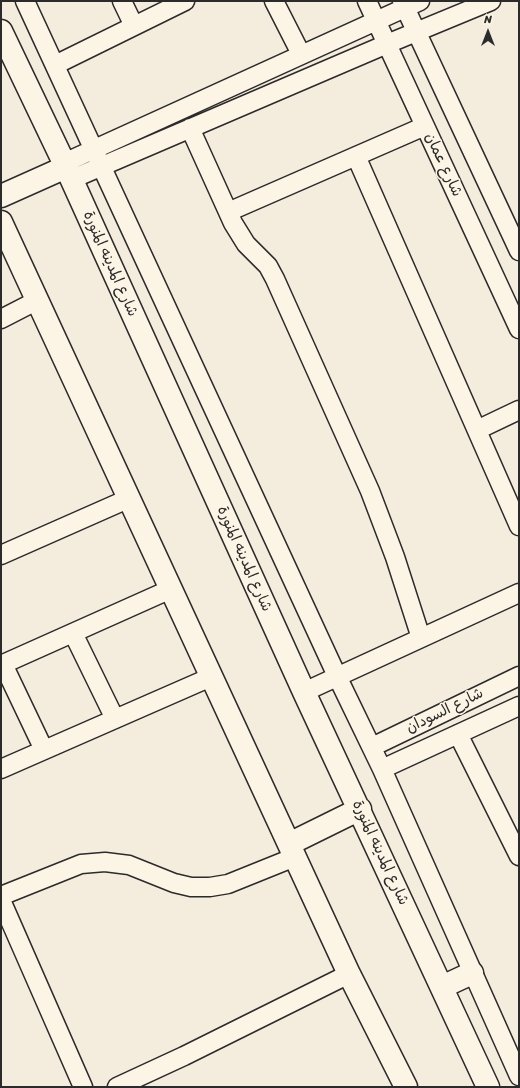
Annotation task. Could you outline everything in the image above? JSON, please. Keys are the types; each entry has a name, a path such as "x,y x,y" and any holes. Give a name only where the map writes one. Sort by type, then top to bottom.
{"main road":[{"name":"شارع المدينه المنورة","path":"1,31 67,170 304,692 360,809 488,1087"},
{"path":"1,196 67,170"},
{"path":"1,222 292,851 350,974 406,1087"},
{"path":"292,851 360,809"},
{"path":"442,987 472,973"}],"street":[{"path":"25,1 337,676 372,747 519,1076"},
{"path":"122,1 134,26"},
{"path":"54,65 185,1"},
{"path":"274,1 300,54"},
{"name":"شارع عمان","path":"367,1 519,329"},
{"path":"67,170 102,166 491,1"},
{"path":"67,170 94,149 300,54 376,21 409,3 416,32 513,223 519,251"},
{"path":"228,212 425,126"},
{"path":"190,128 239,234 254,253 268,266 278,286 370,491 395,557 421,638"},
{"path":"356,156 519,526"},
{"path":"1,319 38,300"},
{"path":"477,430 519,410"},
{"path":"1,555 130,498"},
{"path":"44,750 2,664 171,589"},
{"path":"304,692 519,593"},
{"path":"73,633 115,719"},
{"name":"شارع السودان","path":"372,747 519,676"},
{"path":"1,769 211,677"},
{"name":"شارع السودان","path":"382,769 519,706"},
{"path":"458,734 519,856"},
{"path":"1,896 81,864 105,862 129,865 174,883 191,887 210,887 228,884 292,851"},
{"path":"1,900 83,1087"},
{"path":"117,1087 191,1053 350,974"}]}
